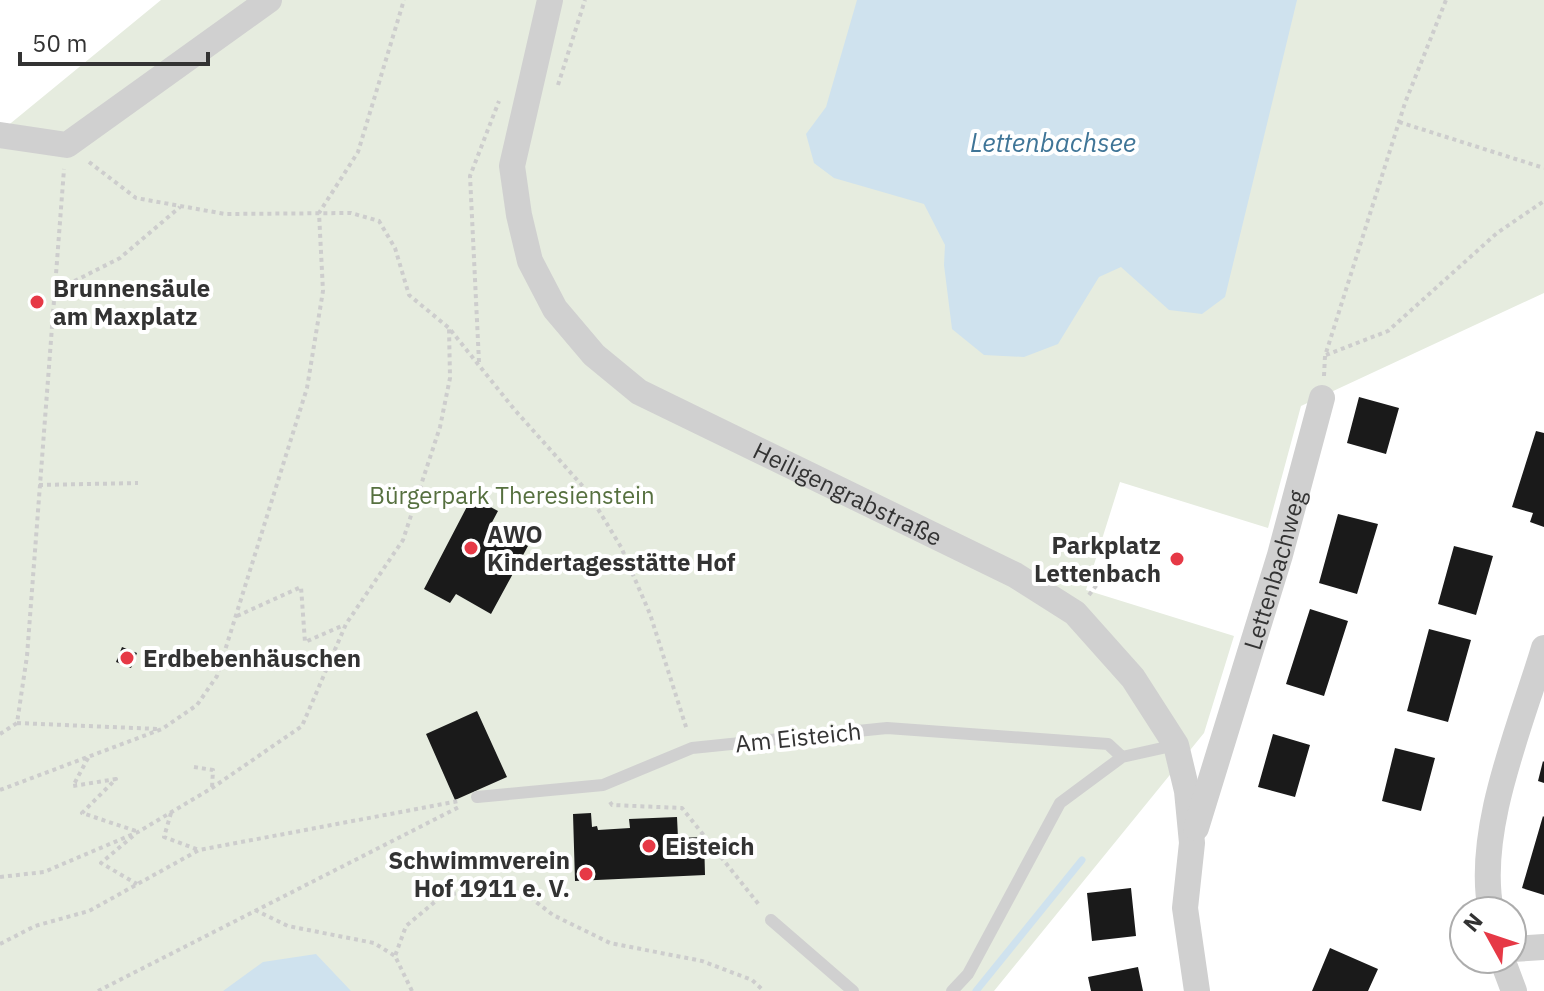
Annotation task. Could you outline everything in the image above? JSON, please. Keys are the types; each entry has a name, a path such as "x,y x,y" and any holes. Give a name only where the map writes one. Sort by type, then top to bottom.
{"street":[{"path":"0,135 67,145 269,0"},
{"name":"Heiligengrabstraße","path":"550,0 512,166 530,261 555,309 594,355 639,392 1015,575 1075,613 1133,678 1176,745 1187,791 1192,843 1185,908 1197,991"},
{"name":"Lettenbachweg","path":"1192,843 1276,569 1322,398"},
{"path":"1490,895 1489,854 1499,800 1544,648"},
{"path":"1176,745 1223,738"}],"lane":[{"name":"Am Eisteich","path":"477,797 603,785 692,748 887,728 1108,744 1122,757"},
{"path":"952,991 968,974 1060,803 1122,757 1176,745"},
{"path":"771,920 853,991"}],"path":[{"path":"0,790 162,729 197,705 217,676 307,388 323,291 319,213 358,152 404,0"},
{"path":"1322,398 1325,356 1399,122 1446,0"},
{"path":"1399,122 1544,168"},
{"path":"67,145 136,198 225,214 351,213 379,221 395,248 409,295 449,328 587,491 621,547 666,659 692,748"},
{"path":"17,723 27,656 53,292 67,145"},
{"path":"1325,356 1388,331 1497,233 1544,201"},
{"path":"53,292 120,258 180,206"},
{"path":"0,877 44,872 138,832 212,788 302,726 346,624 403,540 440,427 450,378 449,328"},
{"path":"39,485 138,483"},
{"path":"1075,613 1112,565"},
{"path":"236,617 301,587 305,642 346,624"},
{"path":"0,734 17,723 162,729"},
{"path":"90,756 73,786 116,779 82,813 138,832"},
{"path":"194,767 213,770 212,788"},
{"path":"603,785 612,805 682,808 771,920"},
{"path":"0,944 35,926 89,911 199,850 477,797"},
{"path":"98,991 477,797"},
{"path":"172,812 164,837 199,850"},
{"path":"138,832 101,863 138,884"},
{"path":"395,956 406,926 443,895 492,889 527,895 553,915 610,943 702,961 752,980 764,991"},
{"path":"255,910 288,926 374,943 395,956 412,991"},
{"path":"110,985 116,991"}],"green space":[{"name":"Bürgerpark Theresienstein","path":"161,0 1544,0 1544,293 1301,406 1268,528 1120,482 1086,590 1234,636 1204,733 994,991 0,991 0,132"}],"water":[{"name":"Lettenbachsee","path":"857,0 1297,0 1225,297 1202,314 1169,310 1121,267 1099,277 1058,344 1024,357 984,355 952,329 944,265 945,245 924,204 834,178 814,163 806,134 826,107"},
{"path":"316,954 351,991 223,991 263,962"}],"building":[{"path":"1359,397 1399,408 1386,454 1347,443"},
{"path":"1536,431 1544,433 1544,527 1530,522 1533,513 1512,507"},
{"path":"472,497 498,511 490,526 528,546 491,614 456,594 450,603 424,589"},
{"path":"1338,514 1378,524 1357,594 1319,583"},
{"path":"1454,546 1493,556 1476,615 1438,604"},
{"path":"1310,609 1348,621 1324,696 1286,684"},
{"path":"1429,629 1471,640 1448,722 1407,711"},
{"name":"Erdbebenhäuschen","path":"122,647 137,653 131,668 116,662"},
{"path":"477,711 507,777 455,800 426,734"},
{"path":"1273,734 1310,745 1295,797 1258,787"},
{"path":"1395,748 1435,758 1421,811 1382,801"},
{"path":"1544,762 1544,783 1538,781"},
{"path":"591,813 592,827 597,826 598,830 630,828 629,819 677,817 678,838 704,837 705,875 575,881 573,814"},
{"path":"1544,817 1544,895 1522,888"},
{"path":"1131,888 1136,936 1092,941 1087,893"},
{"path":"1330,948 1378,969 1368,991 1312,991"},
{"path":"1138,967 1143,991 1091,991 1088,977"}],"waterway":[{"path":"976,991 1082,860"}],"place":[{"name":"Brunnensäule am Maxplatz","path":"37,302"},
{"name":"AWO Kindertagesstätte Hof","path":"471,548"},
{"name":"Parkplatz Lettenbach","path":"1177,559"},
{"name":"Erdbebenhäuschen","path":"127,658"},
{"name":"Eisteich","path":"649,846"},
{"name":"Schwimmverein Hof 1911 e. V.","path":"586,874"}]}
